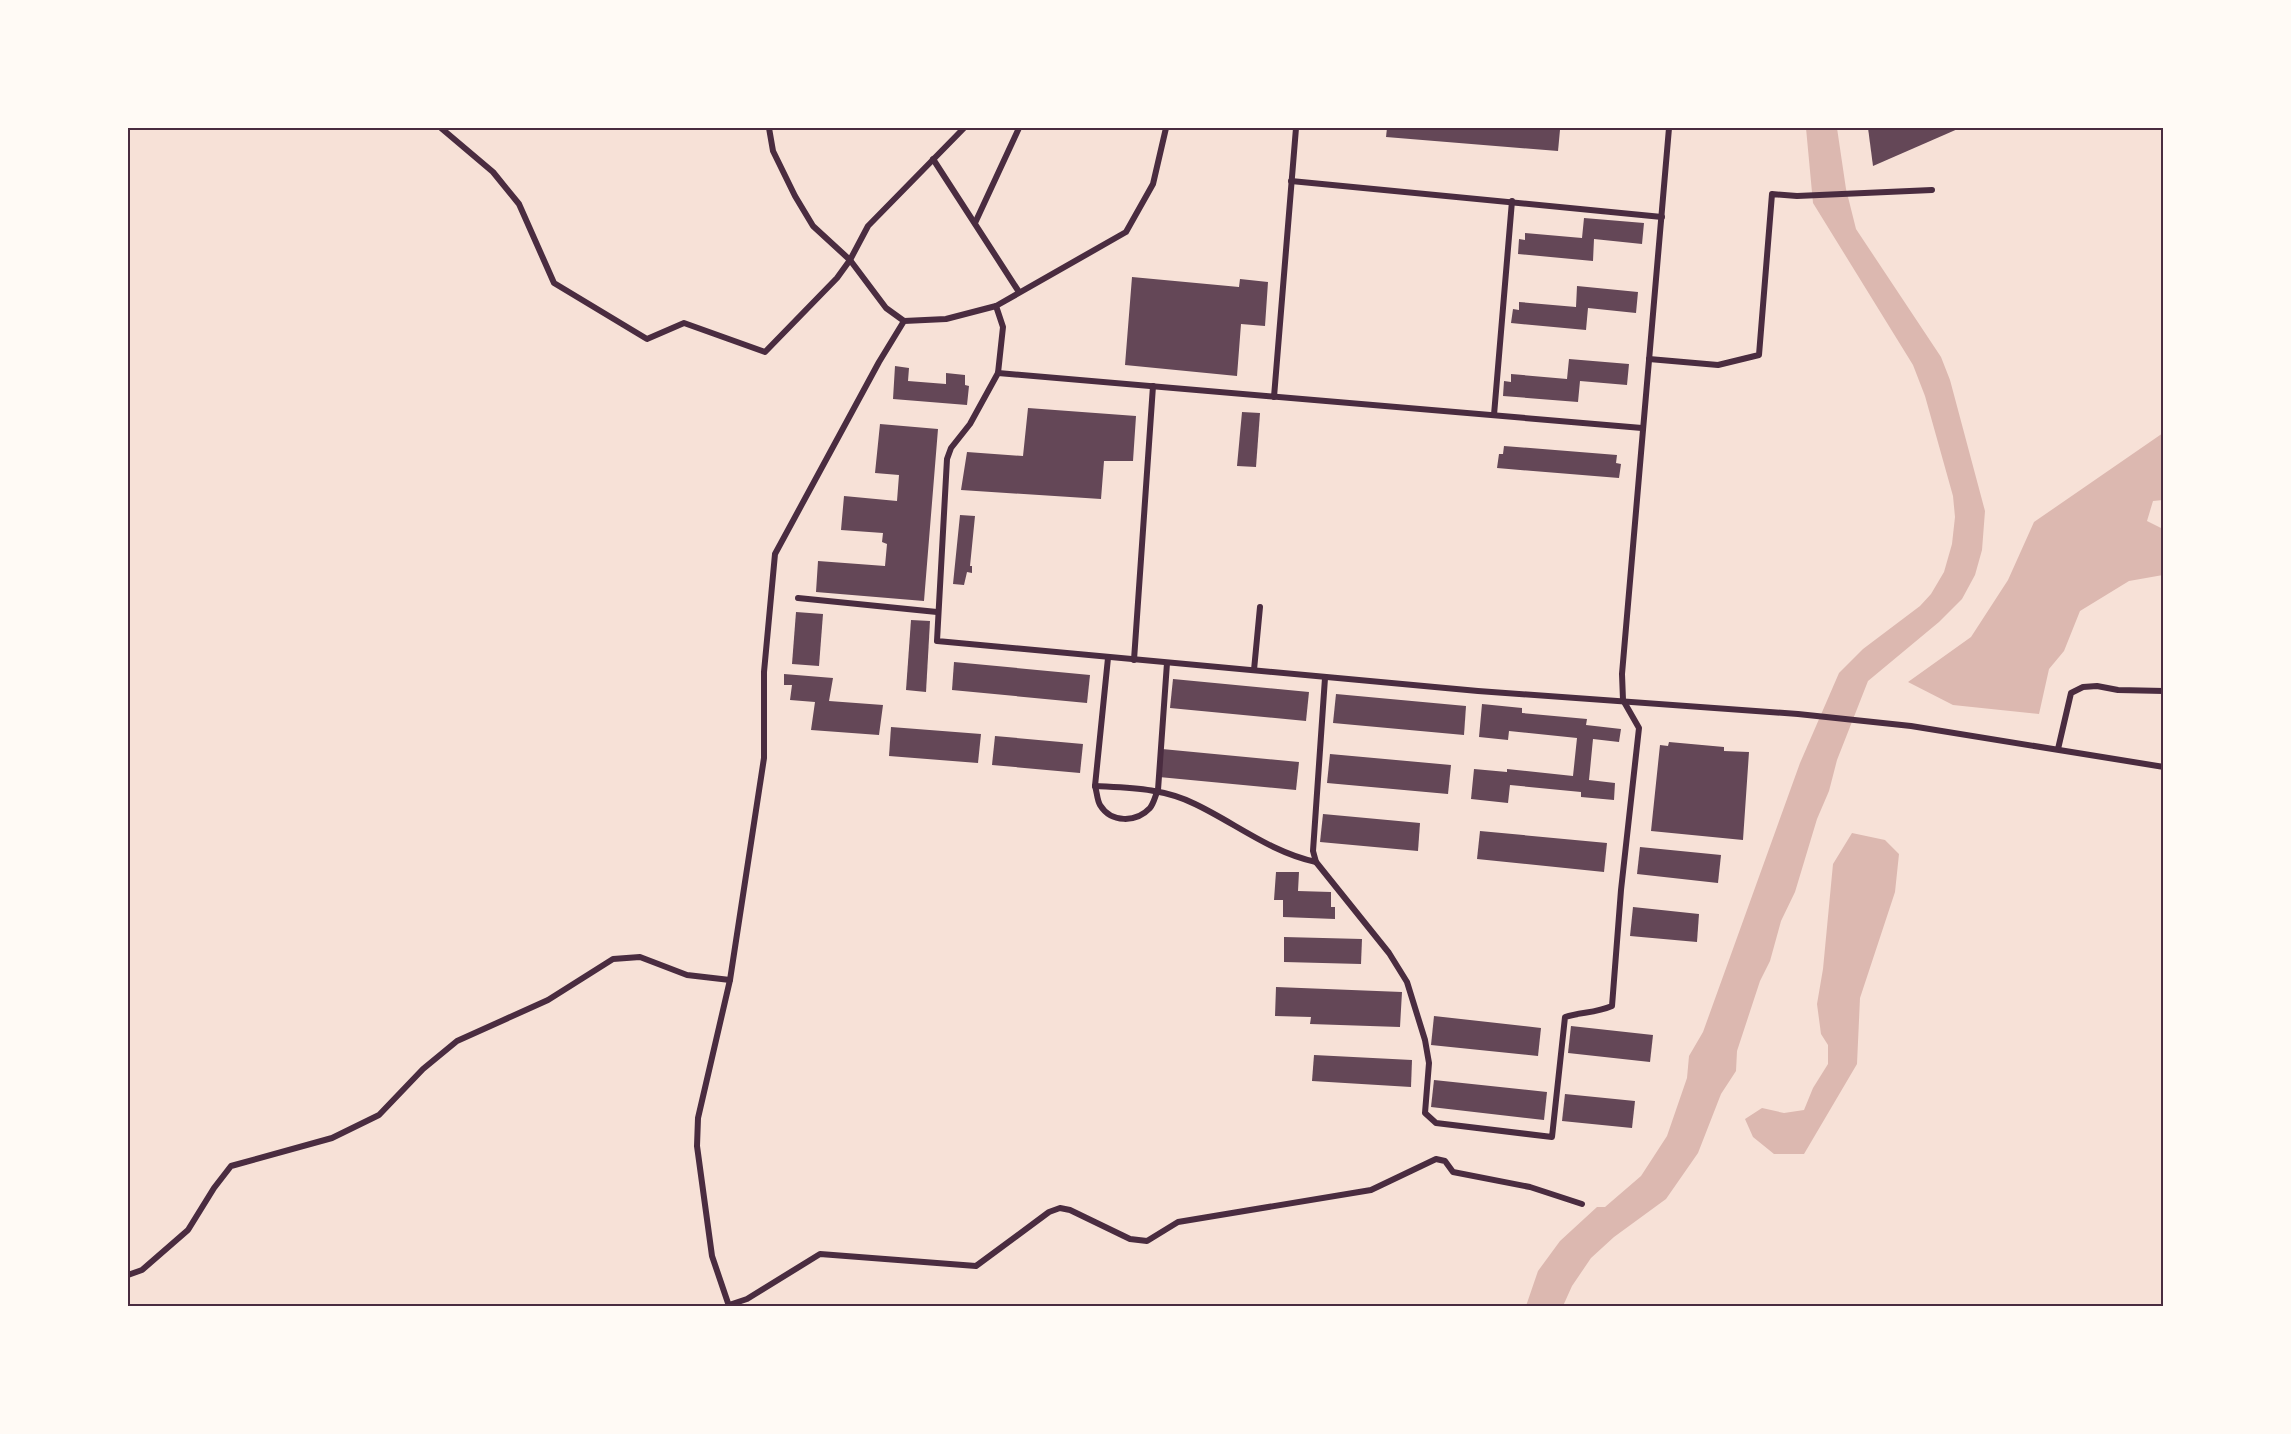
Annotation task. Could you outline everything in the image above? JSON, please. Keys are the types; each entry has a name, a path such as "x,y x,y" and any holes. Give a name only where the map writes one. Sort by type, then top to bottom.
{"street":[{"path":"441,128 493,171 519,204 554,283 647,339 684,323 765,352 837,278 850,260 868,226 964,128"},
{"path":"769,128 773,151 813,226 850,260 886,308 904,321 946,319 996,306 1126,232 1153,184 1166,128"},
{"path":"975,223 1019,128"},
{"path":"1274,397 1296,128"},
{"path":"1325,678 1313,851 1316,862 1389,953 1407,982 1430,1064 1425,1113 1436,1123 1552,1137 1565,1017 1580,1012 1597,1012 1612,1006 1639,728 1623,700 1622,674 1669,128"},
{"path":"933,159 1019,292"},
{"path":"1291,181 1662,217"},
{"path":"1649,360 1718,365 1759,355 1772,194 1801,196 1932,190"},
{"path":"1494,416 1512,201"},
{"path":"996,306 1003,327 998,373 970,423 951,448 946,459 937,641 1325,678 1798,714 1911,726 2163,767"},
{"path":"904,321 879,362 775,554 764,672 764,759 730,980 698,1118 697,1146 712,1256 729,1306 747,1299 819,1254 976,1266 1049,1212 1060,1208 1070,1210 1130,1239 1147,1241 1178,1222 1371,1190 1436,1159 1445,1161 1453,1172 1530,1187 1582,1204"},
{"path":"998,373 1642,428"},
{"path":"1134,660 1153,387"},
{"path":"798,598 937,612"},
{"path":"1254,670 1260,607"},
{"path":"1108,658 1095,786 1099,804 1109,815 1122,820 1138,817 1151,807 1158,790 1167,663"},
{"path":"2058,749 2071,693 2083,687 2097,686 2128,691 2163,691"},
{"path":"1095,786 1158,790 1194,803 1294,858 1316,862"},
{"path":"128,1275 142,1270 188,1230 214,1188 231,1166 332,1138 379,1115 423,1069 457,1041 548,1000 613,959 640,957 687,975 730,980"}],"shaded area":[{"path":"1806,128 1837,128 1846,189 1856,229 1941,357 1950,380 1985,511 1982,550 1975,575 1962,599 1939,622 1868,681 1837,760 1795,892 1781,921 1770,961 1760,981 1737,1051 1736,1071 1721,1094 1698,1153 1666,1199 1614,1237 1591,1258 1572,1286 1563,1306 1526,1306 1538,1271 1560,1241 1597,1207 1605,1207 1641,1176 1667,1136 1687,1078 1689,1056 1703,1032 1800,763 1839,673 1863,649 1920,606 1931,594 1944,572 1952,544 1955,517 1953,496 1925,396 1913,365 1813,203"},
{"path":"2163,433 2163,500 2153,501 2147,521 2163,529 2163,575 2129,581 2080,611 2064,651 2049,669 2039,714 1953,705 1908,682 1971,637 2008,580 2034,522"},
{"path":"1852,833 1885,840 1899,854 1895,892 1860,998 1857,1064 1804,1154 1774,1154 1753,1137 1745,1119 1762,1108 1784,1113 1804,1110 1813,1088 1828,1064 1828,1045 1821,1034 1817,1004 1823,969 1833,864"}],"building":[{"path":"1387,128 1560,130 1558,151 1386,137"},
{"path":"1868,128 1960,128 1873,166"},
{"path":"1584,218 1644,223 1642,244 1594,239 1593,261 1518,254 1519,239 1525,240 1525,233 1582,238"},
{"path":"1132,277 1239,287 1240,279 1268,282 1265,326 1241,324 1237,376 1125,365"},
{"path":"1577,286 1638,292 1636,313 1588,308 1586,330 1511,323 1513,309 1519,310 1519,302 1576,307"},
{"path":"1569,359 1629,364 1627,385 1580,381 1578,402 1503,396 1504,381 1511,382 1511,374 1567,379"},
{"path":"895,366 909,368 908,381 946,384 946,373 965,375 965,385 969,386 967,405 893,399"},
{"path":"1028,408 1136,416 1133,461 1104,461 1101,499 961,490 967,452 1023,456"},
{"path":"1242,412 1260,413 1256,467 1237,466"},
{"path":"880,424 938,429 924,601 816,592 818,561 885,566 887,544 882,542 883,533 841,530 844,496 897,501 899,475 875,473"},
{"path":"1504,446 1617,455 1616,463 1621,464 1619,478 1497,468 1499,454 1503,454"},
{"path":"960,515 975,516 970,566 972,566 972,573 967,572 964,585 953,584"},
{"path":"796,612 823,614 819,666 792,664"},
{"path":"911,620 930,621 926,692 906,690"},
{"path":"954,662 1090,675 1087,703 952,690"},
{"path":"784,674 833,678 829,701 883,705 879,735 811,730 815,702 790,700 792,685 784,685"},
{"path":"1173,679 1309,692 1306,721 1170,708"},
{"path":"1336,694 1466,706 1464,735 1333,723"},
{"path":"1482,704 1522,708 1522,713 1587,719 1586,725 1621,729 1619,742 1593,739 1589,780 1615,783 1614,800 1581,797 1581,792 1510,785 1508,803 1471,799 1474,769 1507,772 1507,769 1573,776 1577,738 1509,731 1508,740 1479,737"},
{"path":"891,727 981,734 978,763 889,756"},
{"path":"995,736 1083,744 1080,773 992,765"},
{"path":"1669,742 1724,747 1724,751 1749,752 1743,840 1651,831 1660,745 1668,746"},
{"path":"1162,749 1299,762 1296,790 1159,777"},
{"path":"1330,754 1451,765 1448,794 1327,783"},
{"path":"1323,814 1420,823 1418,851 1320,842"},
{"path":"1480,831 1607,843 1604,872 1477,859"},
{"path":"1640,847 1721,855 1718,883 1637,874"},
{"path":"1276,872 1299,872 1298,891 1331,892 1331,907 1335,907 1335,919 1283,917 1283,900 1274,900"},
{"path":"1633,907 1699,914 1697,942 1630,936"},
{"path":"1284,937 1362,939 1361,964 1284,962"},
{"path":"1276,987 1402,992 1400,1027 1310,1024 1311,1017 1275,1016"},
{"path":"1434,1016 1541,1028 1538,1056 1431,1045"},
{"path":"1571,1026 1653,1035 1650,1062 1568,1053"},
{"path":"1314,1055 1412,1060 1411,1087 1312,1081"},
{"path":"1434,1080 1547,1092 1544,1120 1431,1107"},
{"path":"1565,1094 1635,1101 1632,1128 1562,1121"}]}
